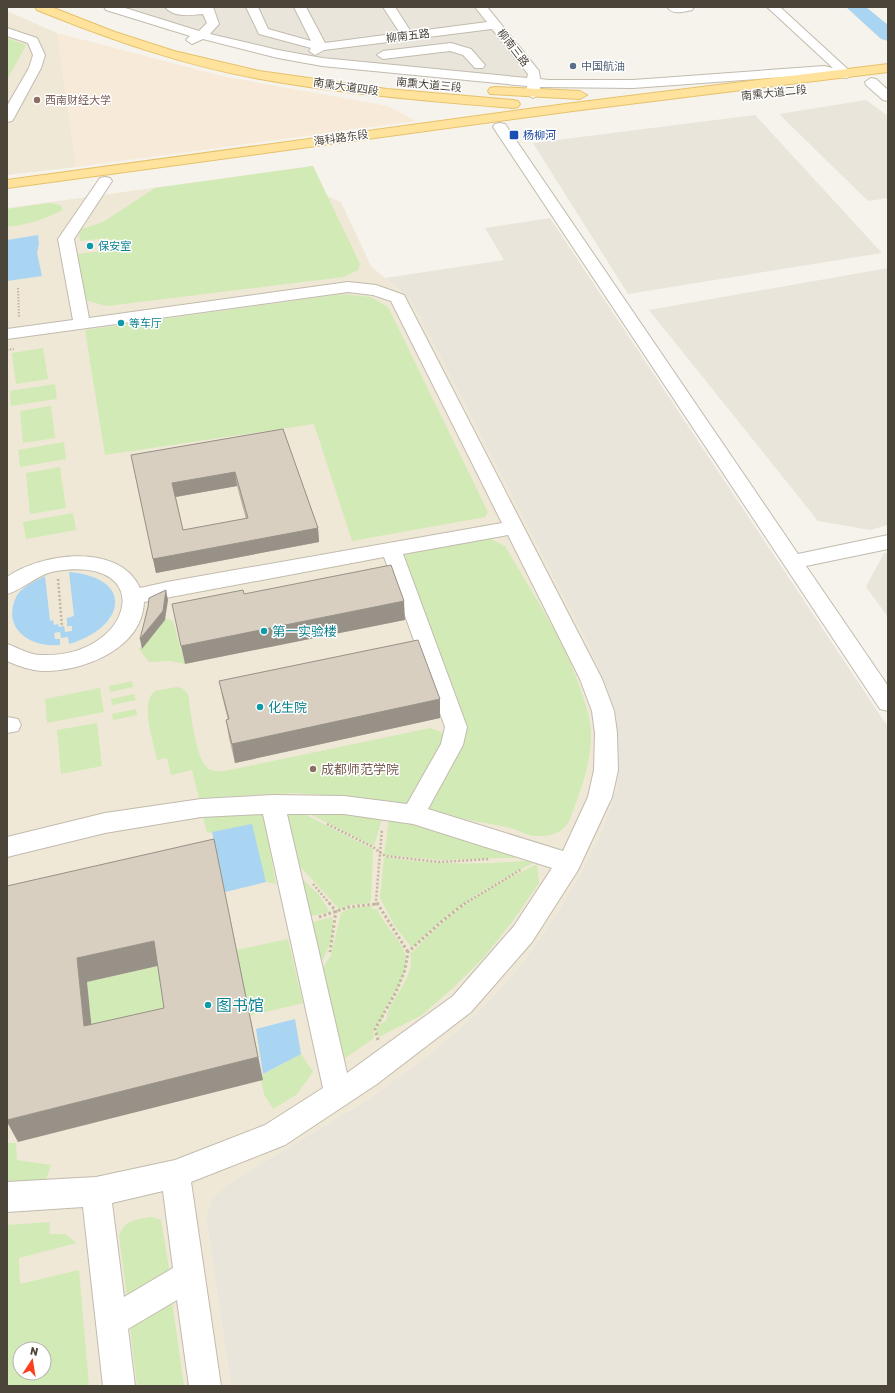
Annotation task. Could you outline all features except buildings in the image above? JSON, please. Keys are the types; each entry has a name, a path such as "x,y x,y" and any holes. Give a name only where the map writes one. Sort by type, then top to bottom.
{"main road":[{"name":"南熏大道四段","path":"41,7 111,36 178,56 259,75 416,96 485,103 573,107 661,105"},
{"name":"南熏大道三段","path":"71,7 134,31 183,45 239,59 287,68 406,84 675,94"},
{"name":"南熏大道二段","path":"675,94 888,68"},
{"name":"南熏大道二段","path":"661,105 888,80"},
{"name":"海科路东段","path":"7,184 675,94"},
{"path":"415,128 436,121 440,110 434,101 416,96"},
{"name":"海科路东段","path":"7,193 661,105"}],"street":[{"path":"110,7 201,35 302,59 533,88 549,84 556,80 605,76 610,80 642,86 645,94"},
{"path":"171,7 184,12 208,8 213,24 201,35 183,45"},
{"path":"252,7 263,31 321,47"},
{"path":"300,7 321,47"},
{"path":"389,7 408,36"},
{"name":"柳南三路","path":"481,7 534,74 533,88"},
{"path":"674,8 688,7"},
{"path":"773,7 846,74"},
{"name":"柳南五路","path":"287,68 321,47 495,25"},
{"path":"7,32 34,41 39,55 35,68 7,118"},
{"path":"347,44 357,52 437,63 484,65"},
{"path":"512,66 527,66"},
{"path":"633,84 824,70 846,74"},
{"path":"871,82 888,97"},
{"path":"500,127 888,703"},
{"path":"82,323 66,239 105,181"},
{"path":"7,1197 96,1192 175,1174 275,1135 385,1062 462,1004 523,934 569,863 600,797 606,770 606,733 603,712 586,668 402,302 393,295 364,288 348,287 14,333"},
{"path":"133,597 167,589 515,527"},
{"path":"793,562 888,542"},
{"path":"391,549 456,727 449,751 413,814"},
{"path":"7,587 22,576 44,567 68,563 91,564 111,571 126,582 133,597 133,613 125,629 110,643 90,654 66,661 42,663 20,659 7,652"},
{"path":"7,847 105,823 201,808 273,804 344,805 413,814 569,863"},
{"path":"273,804 338,1094"},
{"path":"175,1174 204,1386"},
{"path":"96,1192 119,1386"},
{"path":"112,1321 189,1276"}],"path":[{"path":"14,333 18,288"},
{"path":"56,565 62,627"},
{"path":"385,811 379,852 377,904 408,952 408,961 403,980 385,1012 384,1019 375,1029 385,1062"},
{"path":"324,822 385,856 440,862 493,859"},
{"path":"408,952 441,922 464,904 545,856"},
{"path":"299,922 341,911 349,907 377,904"}],"shaded area":[{"path":"99,7 485,7 538,79 404,69 207,41"},
{"name":"西南财经大学","path":"7,11 57,33 76,167 7,175"},
{"path":"57,33 226,77 388,106 416,121 76,167"},
{"path":"866,100 888,116 888,198 868,201 779,114"},
{"path":"755,115 882,253 628,294 533,143"},
{"name":"成都师范学院","path":"313,166 327,196 341,202 371,266 412,302 590,648 606,685 616,715 619,751 617,787 601,833 577,880 552,921 521,965 481,1009 434,1051 367,1100 229,1183 212,1198 206,1219 231,1386 7,1386 7,208"},
{"path":"550,218 888,727 888,1386 231,1386 206,1219 212,1198 229,1183 367,1100 434,1051 481,1009 521,965 552,921 577,880 601,833 617,787 619,751 590,648 412,302 385,278 504,260 485,228"},
{"path":"888,268 888,525 870,530 818,521 649,310"},
{"path":"884,553 888,553 888,617 866,587"}],"green space":[{"path":"7,38 26,45 7,80"},
{"path":"313,166 360,264 358,270 344,277 107,306 84,300 78,254 110,250 108,238 80,241 79,230 103,222 155,188"},
{"path":"49,203 60,205 63,210 36,221 7,227 7,209"},
{"path":"342,294 371,297 388,307 488,512 485,517 352,541 314,424 105,455 85,330"},
{"path":"43,348 48,379 16,384 12,353"},
{"path":"55,384 57,399 11,406 10,391"},
{"path":"51,406 55,438 23,443 20,411"},
{"path":"64,442 66,459 20,467 18,450"},
{"path":"60,467 66,508 30,514 26,473"},
{"path":"73,513 76,530 26,539 23,522"},
{"path":"479,539 491,539 505,546 550,622 570,662 585,703 590,722 590,755 578,798 567,824 557,833 548,836 534,836 511,828 439,814 428,810 427,807 464,731 399,556"},
{"path":"164,618 173,621 185,664 170,661 149,662 139,649 156,632"},
{"path":"132,681 133,687 110,692 109,686"},
{"path":"176,687 182,688 188,694 194,734 200,756 204,764 209,769 214,771 230,770 430,728 441,732 445,740 413,802 407,804 338,796 294,793 199,798 192,770 171,775 167,758 157,760 151,734 148,714 150,697 155,691"},
{"path":"100,688 104,712 47,723 45,699"},
{"path":"134,694 136,700 112,705 111,699"},
{"path":"136,709 137,715 113,720 112,714"},
{"path":"97,723 102,766 61,774 57,730"},
{"path":"257,811 263,814 276,884 266,882 252,825 207,833 203,817"},
{"path":"298,811 373,849 370,903 349,905 340,910 297,863 283,812"},
{"path":"304,811 382,818 374,846"},
{"path":"389,819 433,826 537,857 442,860 384,855"},
{"path":"384,857 440,863 496,863 534,860 535,862 486,889 454,910 425,934 412,948 394,925 380,898"},
{"path":"537,864 539,883 512,922 484,957 453,988 422,1015 379,1037 376,1030 380,1024 386,1021 391,1005 408,976 411,961 410,954 454,913 476,897"},
{"path":"296,873 319,895 330,912 307,917"},
{"path":"372,906 372,909 377,909 383,920 398,940 404,951 406,967 404,975 384,1011 383,1018 373,1029 374,1038 341,1061 320,973 331,955 341,913 351,908"},
{"path":"332,917 332,937 325,956 318,968 310,923"},
{"path":"288,939 303,1003 249,1016 236,950"},
{"path":"176,962 172,1031 92,1028 87,982"},
{"path":"301,1054 313,1072 296,1095 273,1109 264,1094 260,1076"},
{"path":"7,1143 16,1143 17,1160 51,1165 45,1182 7,1185"},
{"path":"152,1217 161,1220 171,1280 128,1304 119,1236 121,1231 128,1223"},
{"path":"50,1222 49,1234 65,1234 77,1243 19,1258 20,1284 79,1270 89,1386 7,1386 7,1225"},
{"path":"171,1294 184,1386 137,1386 129,1319"}],"water":[{"path":"38,235 39,244 37,253 42,276 7,281 7,240"},
{"path":"69,572 91,576 105,584 113,593 115,604 111,616 102,627 88,637 69,644 68,637 61,638 60,632 54,633 55,639 60,639 60,645 39,643 21,634 15,627 12,618 13,607 17,595 26,586 45,576 50,621 53,620 54,625 58,624 59,627 64,626 65,632 72,631 72,626 67,626 67,618 74,616"},
{"path":"252,824 266,882 225,892 212,832"},
{"path":"295,1019 301,1054 263,1074 256,1029"}],"waterway":[{"path":"855,7 888,35"}],"place":[{"name":"中国航油","path":"573,66"},
{"name":"西南财经大学","path":"37,100"},
{"name":"杨柳河","path":"514,135"},
{"name":"保安室","path":"90,246"},
{"name":"等车厅","path":"121,323"},
{"name":"第一实验楼","path":"264,631"},
{"name":"化生院","path":"260,707"},
{"name":"成都师范学院","path":"313,769"},
{"name":"图书馆","path":"208,1005"}]}
